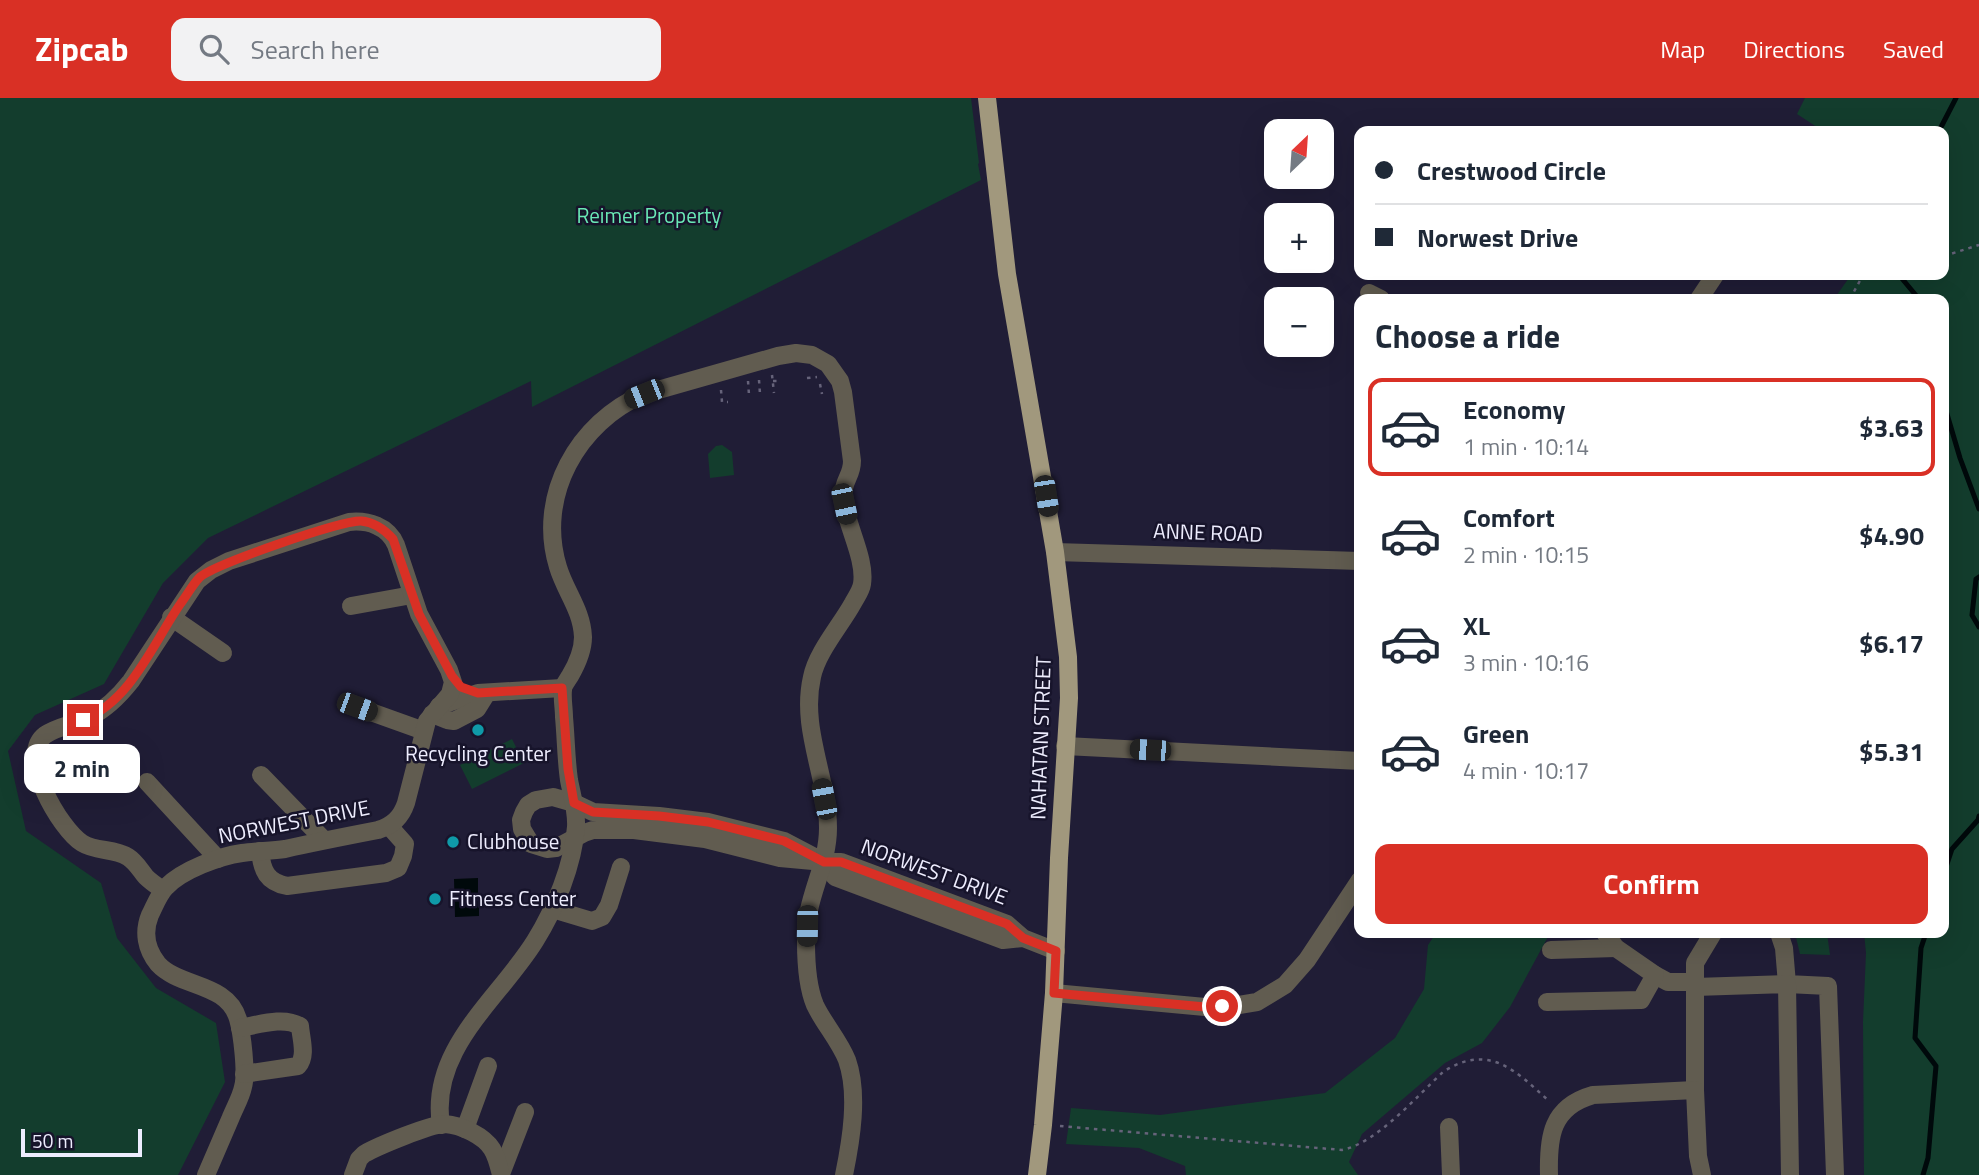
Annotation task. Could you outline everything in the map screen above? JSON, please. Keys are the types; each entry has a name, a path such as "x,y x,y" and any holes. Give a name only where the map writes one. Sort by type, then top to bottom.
{"main road":[{"name":"NAHATAN STREET","path":"987,98 1007,274 1055,552 1068,657 1069,698 1054,993 1037,1175"}],"street":[{"path":"441,1125 439,1103 443,1078 456,1046 527,953 552,909 575,838 576,822 568,769 562,688 580,657 583,637 579,614 558,569 552,536 555,498 565,470 586,435 613,410 629,401 644,394 783,355 804,353 822,360 833,370 843,392 852,461 843,487 844,504 862,573 859,592 818,661 811,681 809,721 828,829 824,862 809,909 807,963 811,992 816,1005 849,1068 853,1104 844,1175"},
{"path":"206,1175 243,1090 240,1028 236,1012 225,999 197,983 170,974 151,954 146,927 163,890 147,878 128,857 89,847 68,831 46,794 36,761 43,737 90,717 119,695 197,581 211,570 229,561 358,521 373,524 393,539 419,614 452,676 461,687 482,693 562,688"},
{"name":"ANNE ROAD","path":"1055,552 1354,561"},
{"path":"351,606 412,595"},
{"path":"171,617 223,653"},
{"name":"NORWEST DRIVE","path":"163,890 194,869 218,859 390,826 404,809 431,717 452,691 452,676"},
{"path":"357,707 454,721 477,709 482,693"},
{"path":"1065,746 1354,761"},
{"path":"261,775 324,840"},
{"path":"147,782 218,859"},
{"name":"NORWEST DRIVE","path":"824,862 780,858 705,839 658,832 593,830 556,848 539,847 531,844 525,837 521,820 528,805 536,800 553,797 593,812 683,818 733,828 784,841 824,862 835,877 848,882 1003,940 1023,938 1056,951"},
{"path":"260,851 262,868 267,876 274,882 287,886 386,873 398,868 405,844 390,826"},
{"path":"552,909 592,920 602,917 609,905 621,867"},
{"path":"1054,993 1205,1007 1257,1002 1285,985 1307,960 1354,889"},
{"path":"1609,938 1616,948 1668,982 1695,985 1828,986 1835,1175"},
{"path":"1702,1175 1698,1156 1695,1090 1695,963 1710,938"},
{"path":"1781,938 1787,984 1790,1175"},
{"path":"1551,950 1616,948"},
{"path":"1547,1002 1642,1000 1655,975"},
{"path":"240,1028 293,1022 300,1026 303,1053 303,1061 298,1066 244,1074"},
{"path":"465,1129 488,1066"},
{"path":"1549,1175 1548,1148 1554,1127 1562,1113 1579,1099 1593,1094 1695,1090"},
{"path":"501,1175 526,1112"},
{"path":"352,1175 364,1154 441,1125 465,1129 482,1139 492,1149 501,1175"},
{"path":"1449,1128 1451,1175"}],"path":[{"path":"1949,254 1979,245"},
{"path":"807,378 819,377 822,394"},
{"path":"774,393 773,381 780,381"},
{"path":"1043,1125 1342,1150 1356,1147 1370,1137 1443,1072 1462,1061 1481,1058 1497,1062 1512,1071 1556,1107"}],"green space":[{"name":"Reimer Property","path":"0,98 971,98 981,180 532,407 531,381 208,538 163,583 104,684 35,715 8,751 26,831 101,883 117,938 156,988 216,1023 225,1082 178,1175 0,1175"},
{"path":"1805,98 1979,98 1979,1175 1864,1175 1864,938 1949,938 1949,294 1838,294 1847,280 1949,280 1949,126 1815,126 1797,114"},
{"path":"722,445 732,452 734,475 710,478 708,454 716,446"},
{"path":"512,739 524,763 472,789 460,765"},
{"path":"1433,938 1547,938 1510,1007 1482,1043 1445,1063 1362,1134 1349,1162 1358,1175 1186,1175 1185,1166 1139,1148 1066,1144 1071,1108 1160,1115 1325,1093 1395,1038 1424,989 1428,945"},
{"path":"1796,938 1828,938 1830,955 1800,954"}],"shaded area":[{"path":"478,878 478,894 468,895 468,901 479,901 479,916 455,917 454,879"}],"waterway":[{"path":"1942,126 1956,98"},
{"path":"1903,280 1915,294"},
{"path":"1949,421 1979,509"},
{"path":"1979,577 1976,579 1972,615 1979,627"},
{"path":"1949,858 1952,849 1979,816"},
{"path":"1923,1175 1928,1158 1936,1066 1915,1038 1921,948 1924,938"}],"place":[{"name":"Recycling Center","path":"478,730"},
{"name":"Clubhouse","path":"453,842"},
{"name":"Fitness Center","path":"435,899"}],"route":[{"path":"83,720 113,701 131,681 171,617 204,574 229,561 349,522 366,522 384,530 393,539 419,614 457,684 478,693 562,688 569,782 574,803 593,812 683,818 784,841 824,862 841,862 1007,924 1023,938 1056,951 1054,993 1205,1007 1222,1006"}]}
